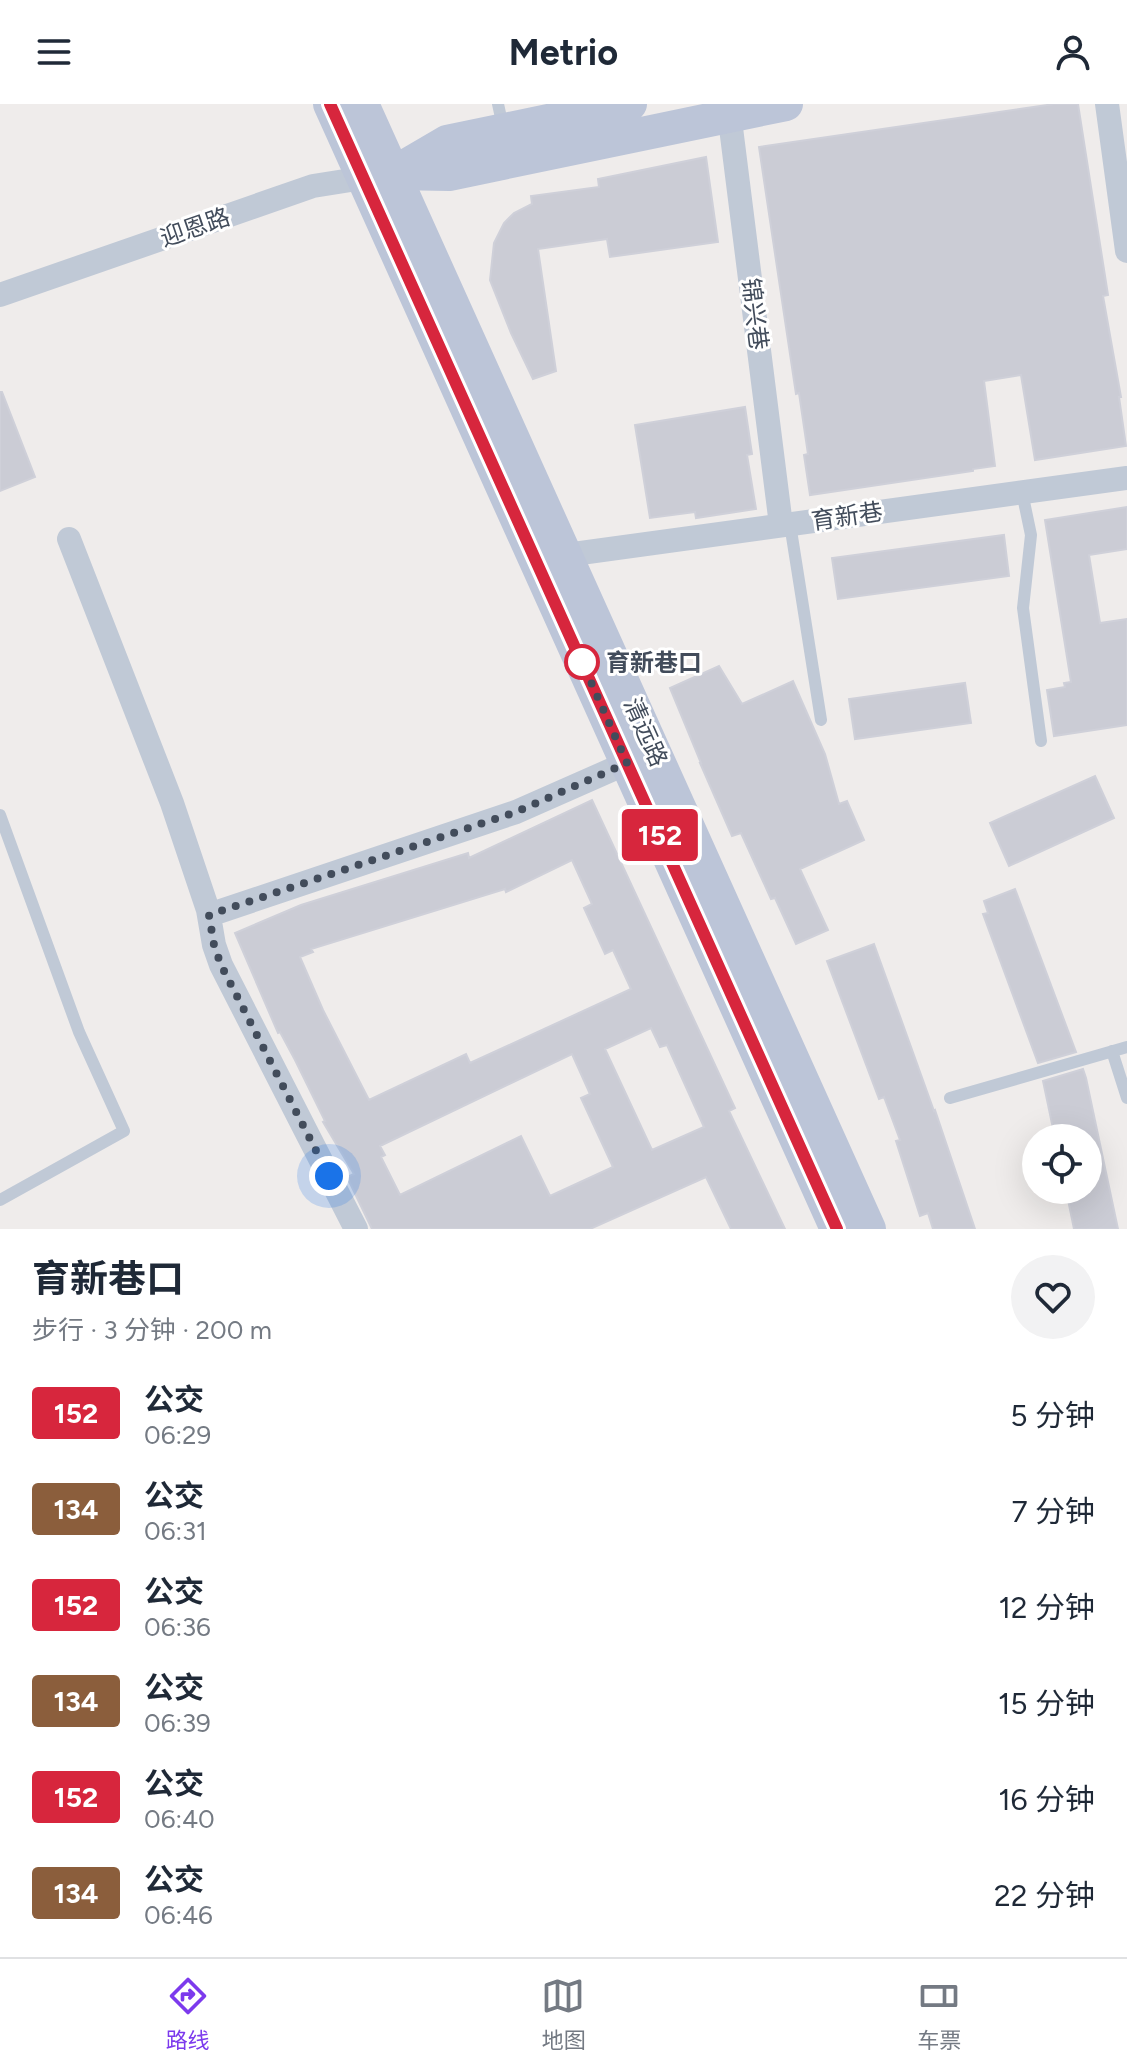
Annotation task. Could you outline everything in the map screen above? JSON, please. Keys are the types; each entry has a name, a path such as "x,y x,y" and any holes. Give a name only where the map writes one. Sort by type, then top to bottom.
{"main road":[{"name":"清远路","path":"330,104 378,176 566,555 869,1229"},
{"name":"清远路","path":"362,104 378,176 627,763 837,1229"},
{"name":"迎恩路","path":"378,176 501,117 630,104"},
{"name":"迎恩路","path":"378,176 449,174 728,110 786,104"}],"street":[{"path":"1107,104 1127,251"},
{"name":"锦兴巷","path":"728,110 785,524"},
{"name":"迎恩路","path":"0,295 313,186 378,176"},
{"name":"育新巷","path":"566,555 1127,478"},
{"path":"69,539 172,803 209,915 221,965 356,1229"},
{"path":"209,915 516,812 627,763"}],"lane":[{"path":"1022,492 1031,535 1023,608 1041,741"},
{"path":"785,524 821,720"},
{"path":"0,815 79,1032 124,1131 0,1200"},
{"path":"950,1098 1127,1047"},
{"path":"1112,1051 1127,1098"}],"building":[{"path":"1054,104 1078,104 1108,295 1103,296 1121,397 1126,446 1035,460 1021,375 984,381 995,466 810,495 804,455 808,454 759,147"},
{"path":"706,157 718,242 610,257 607,239 538,249 556,371 533,379 490,280 494,243 504,223 514,213 532,204 531,196 599,187 598,179"},
{"path":"0,392 35,477 0,491"},
{"path":"745,407 752,454 747,455 756,509 696,518 695,512 650,518 635,425"},
{"path":"1127,507 1127,549 1089,555 1100,623 1127,619 1127,725 1054,736 1047,690 1065,687 1064,683 1071,682 1045,520"},
{"path":"1004,535 1009,576 838,599 832,558"},
{"path":"719,666 742,704 793,681 825,754 839,804 847,801 864,840 800,869 828,930 796,944 775,898 771,899 741,833 732,836 670,688"},
{"path":"965,683 971,723 855,739 849,699"},
{"path":"1095,776 1114,818 1009,866 990,823"},
{"path":"592,800 735,1108 729,1111 785,1229 731,1229 706,1177 590,1229 372,1229 347,1177 354,1174 323,1122 295,1060 278,1033 235,933 301,905 468,853 469,858","holes":["572,860 592,904 584,908 605,954 613,950 631,989 470,1063 466,1054 369,1100 300,957 313,952 311,949 505,889 506,892","651,1028 660,1047 667,1045 704,1127 652,1150 605,1049","572,1054 590,1094 581,1098 613,1167 550,1196 521,1136 400,1195 381,1157 385,1155 380,1146"]},
{"path":"1015,889 1076,1052 1038,1063 983,914 988,913 984,901"},
{"path":"874,944 975,1229 933,1229 928,1213 920,1216 896,1141 900,1140 884,1097 879,1099 827,961"},
{"path":"1083,1069 1096,1124 1052,1124 1043,1081"},
{"path":"1102,1154 1118,1229 1074,1229 1069,1204 1102,1204"}],"bus line":[{"name":"152","path":"330,104 837,1229"}],"place":[{"name":"育新巷口","path":"582,662"}],"route":[{"path":"329,1176 221,965 209,915 516,812 627,763 578,653 582,662"}]}
